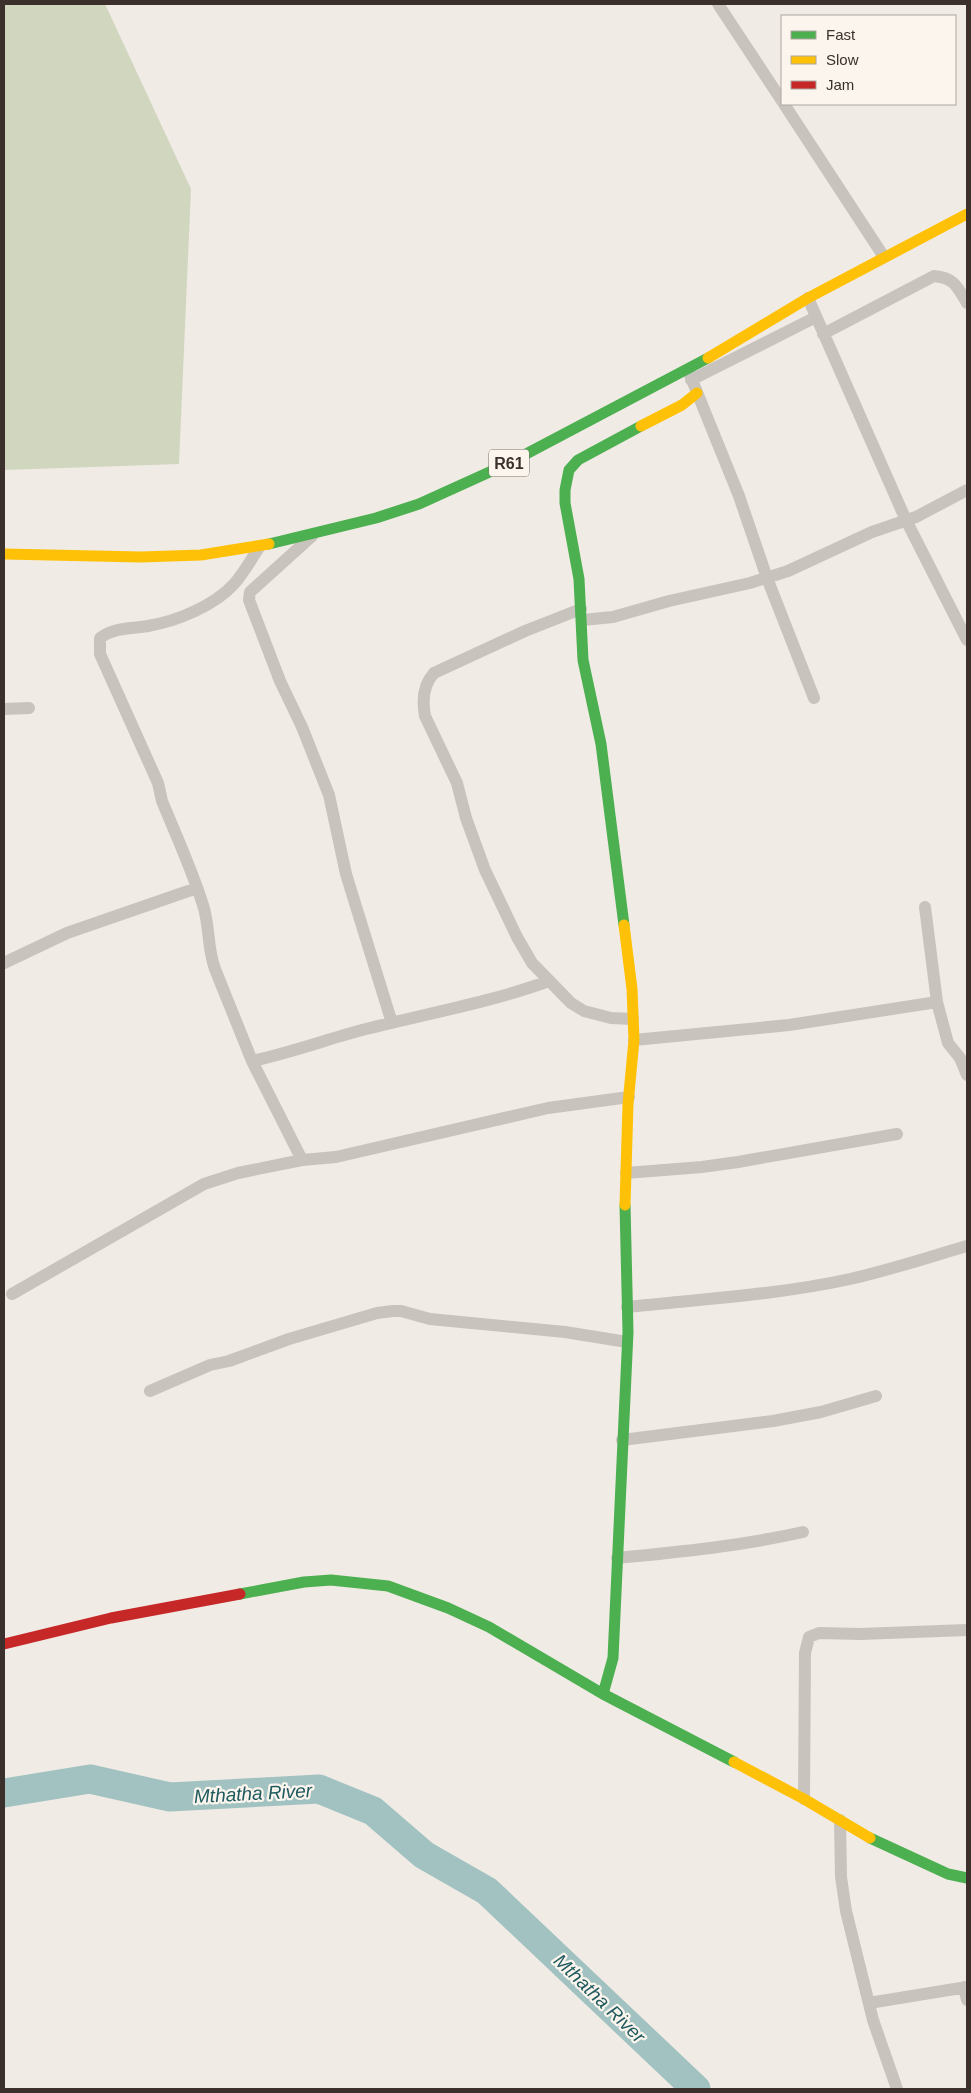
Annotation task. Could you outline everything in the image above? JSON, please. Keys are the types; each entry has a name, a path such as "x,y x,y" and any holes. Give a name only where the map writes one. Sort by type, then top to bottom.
{"street":[{"path":"718,4 781,100"},
{"path":"784,105 884,257"},
{"name":"R61","path":"4,554 150,557 201,554 260,546 316,533 419,504 505,465 690,375 808,298 967,214"},
{"path":"823,334 934,276 947,277 967,303"},
{"path":"808,298 906,520 967,640"},
{"path":"814,698 767,578 739,496 690,375 816,317"},
{"path":"603,1694 612,1658 614,1639 622,1483 622,1440 627,1342 626,1173 629,1097 634,1040 632,989 616,849 602,744 583,660 579,579 565,503 569,470 587,454 682,405 697,394"},
{"path":"633,1020 611,1018 584,1011 571,1003 532,963 523,949 485,870 466,818 457,783 425,716 423,697 428,679 434,673 525,631 582,614 613,617 669,601 741,586 767,578 806,564 872,532 930,511 967,490"},
{"path":"316,533 250,592 249,600 280,681 302,727 330,795 346,874 392,1023"},
{"path":"260,546 235,583 222,596 177,618 149,626 120,628 109,632 100,638 100,654 158,783 162,800 197,888 206,916 210,955 252,1061 302,1160"},
{"path":"4,709 29,708"},
{"path":"4,963 67,933 197,888"},
{"path":"925,907 937,1002 948,1043 962,1054 967,1075"},
{"path":"252,1061 292,1052 318,1042 392,1023 485,1002 549,981"},
{"path":"634,1040 789,1025 937,1002"},
{"path":"12,1294 204,1184 238,1173 302,1160 336,1157 548,1108 629,1097"},
{"path":"626,1173 711,1166 897,1134"},
{"path":"627,1307 767,1293 815,1286 851,1279 967,1246"},
{"path":"150,1392 210,1365 229,1361 289,1339 377,1313 393,1311 401,1311 430,1319 558,1331 627,1342"},
{"path":"622,1440 773,1421 821,1412 876,1396"},
{"path":"617,1558 719,1548 803,1532"},
{"path":"4,1644 111,1618 304,1582 356,1581 388,1586 448,1608 489,1627 603,1694 804,1799 876,1842 948,1874 967,1878"},
{"path":"804,1799 805,1653 810,1637 818,1633 860,1634 967,1630"},
{"path":"840,1820 840,1877 846,1911 878,2037 897,2089"},
{"path":"869,2003 966,1991"}],"green space":[{"path":"4,4 105,4 191,189 179,464 4,470"}],"waterway":[{"name":"Mthatha River","path":"4,1793 90,1779 170,1797 319,1789 373,1811 424,1855 487,1891 696,2089"}],"traffic: fast":[{"path":"269,544 376,518 419,504 505,465 708,358"},
{"path":"624,925 601,744 583,660 579,579 565,503 565,490 569,470 578,460 641,426"},
{"path":"603,1694 613,1658 628,1332 625,1205"},
{"path":"240,1594 304,1582 331,1580 388,1586 448,1608 489,1627 603,1694 734,1762"},
{"path":"870,1838 948,1874 967,1878"}],"traffic: slow":[{"path":"708,358 808,298 967,214"},
{"path":"641,426 682,405 697,393"},
{"path":"4,554 141,557 201,555 269,544"},
{"path":"624,925 632,989 634,1040 628,1104 625,1205"},
{"path":"734,1762 804,1799 870,1838"}],"traffic: jam":[{"path":"4,1644 111,1618 240,1594"}]}
